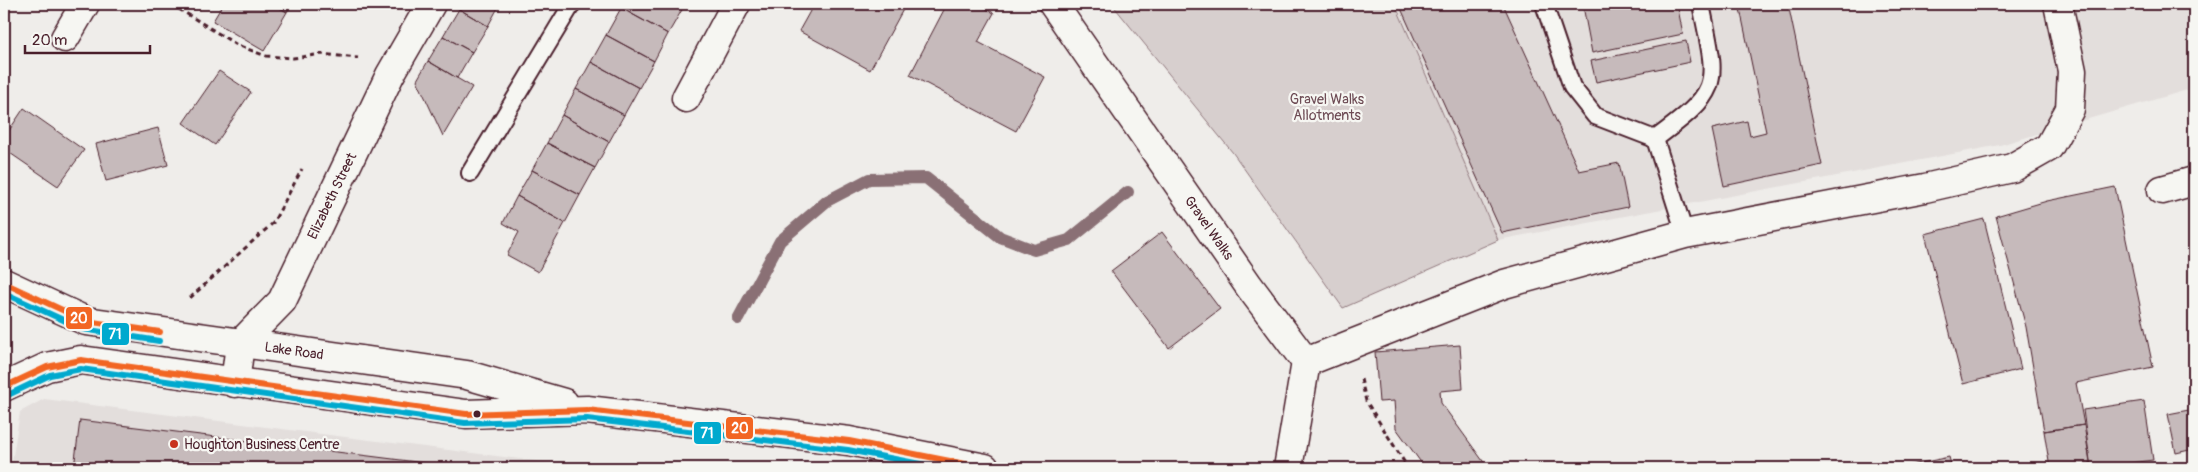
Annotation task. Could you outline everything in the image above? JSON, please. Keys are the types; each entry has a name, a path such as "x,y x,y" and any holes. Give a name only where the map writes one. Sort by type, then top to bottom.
{"street":[{"path":"65,38 85,4"},
{"name":"Elizabeth Street","path":"240,344 282,301 390,75 431,4"},
{"path":"686,98 736,4"},
{"name":"Gravel Walks","path":"1053,4 1250,286 1306,362"},
{"path":"1288,468 1306,362 1504,284 1685,234 1925,188 2012,168 2049,147 2070,109 2072,71 2058,4"},
{"path":"2162,190 2194,181"},
{"name":"Lake Road","path":"4,283 86,321 467,375 587,410"},
{"path":"235,383 240,344"},
{"name":"Lake Road","path":"4,387 47,367 81,360 466,414 587,410 849,441 985,468"}],"lane":[{"path":"470,173 572,4"},
{"path":"1544,4 1572,87 1595,116 1654,139"},
{"path":"1654,139 1701,102 1712,82 1713,61 1701,4"},
{"path":"1654,139 1685,234"}],"path":[{"path":"171,4 236,45 266,56 293,58 322,54 362,58 357,67"},
{"path":"186,303 273,224 306,163"},
{"path":"1355,343 1366,401 1408,468"}],"shaded area":[{"path":"1395,4 2194,4 2194,88 2000,145 1498,240"},
{"path":"44,399 591,468 11,468 20,412"}],"green space":[{"name":"Gravel Walks Allotments","path":"1112,4 1395,4 1498,240 1343,308 1233,153"}],"building":[{"path":"223,4 273,4 287,12 264,51 213,21"},
{"path":"273,4 291,4 287,12"},
{"path":"462,4 500,4 488,26 459,9"},
{"path":"623,4 676,4 683,8 668,34 621,8"},
{"path":"814,4 906,4 870,70 799,31"},
{"path":"947,4 977,4 994,13 978,42 1045,77 1016,131 910,75"},
{"path":"1399,4 1503,4 1579,171 1619,163 1628,207 1502,233"},
{"path":"1596,4 1677,4 1683,34 1592,53 1583,6"},
{"path":"1739,4 1788,4 1822,165 1724,186 1712,129 1747,121 1750,136 1766,132"},
{"path":"621,8 668,34 654,61 606,35"},
{"path":"459,9 488,26 472,52 443,36"},
{"path":"606,35 654,61 639,88 591,62"},
{"path":"443,36 472,52 457,78 428,61"},
{"path":"1686,41 1690,62 1596,82 1591,61"},
{"path":"428,61 472,87 443,136 417,80"},
{"path":"591,62 639,88 624,115 576,89"},
{"path":"219,71 251,92 215,145 183,123"},
{"path":"576,89 624,115 609,142 562,115"},
{"path":"24,108 84,150 58,186 4,149 4,138"},
{"path":"562,115 609,142 595,168 547,143"},
{"path":"158,128 168,165 106,181 96,144"},
{"path":"547,143 595,168 580,195 532,170"},
{"path":"532,170 580,195 565,223 517,196"},
{"path":"2115,187 2153,367 2076,383 2084,425 2044,431 2026,327 1996,216 2047,201"},
{"path":"517,196 565,223 538,272 507,255 519,232 503,223"},
{"path":"1984,219 2021,369 1963,384 1925,234"},
{"path":"1162,232 1220,309 1169,348 1111,271"},
{"path":"1460,345 1463,389 1440,391 1441,403 1488,468 1425,468 1396,428 1394,401 1379,402 1375,352"},
{"path":"2144,401 2153,460 2091,468 2083,410"},
{"path":"2194,409 2194,449 2176,453 2168,414"},
{"name":"Houghton Business Centre","path":"80,420 465,468 74,468"},
{"path":"2084,425 2091,468 2050,468 2044,431"},
{"path":"1949,457 1952,468 1898,468"}],"waterway":[{"path":"738,319 780,241 827,201 869,179 926,178 1000,237 1034,250 1069,240 1128,192"}],"transit line":[{"name":"20","path":"4,283 86,321 160,332"},
{"name":"71","path":"4,293 83,329 159,341"},
{"name":"20","path":"4,387 47,367 81,360 466,414 587,410 849,441 985,468"},
{"name":"71","path":"8,395 50,375 81,369 465,423 587,419 848,450 941,468"}],"place":[{"name":"Houghton Business Centre","path":"174,444"}]}
